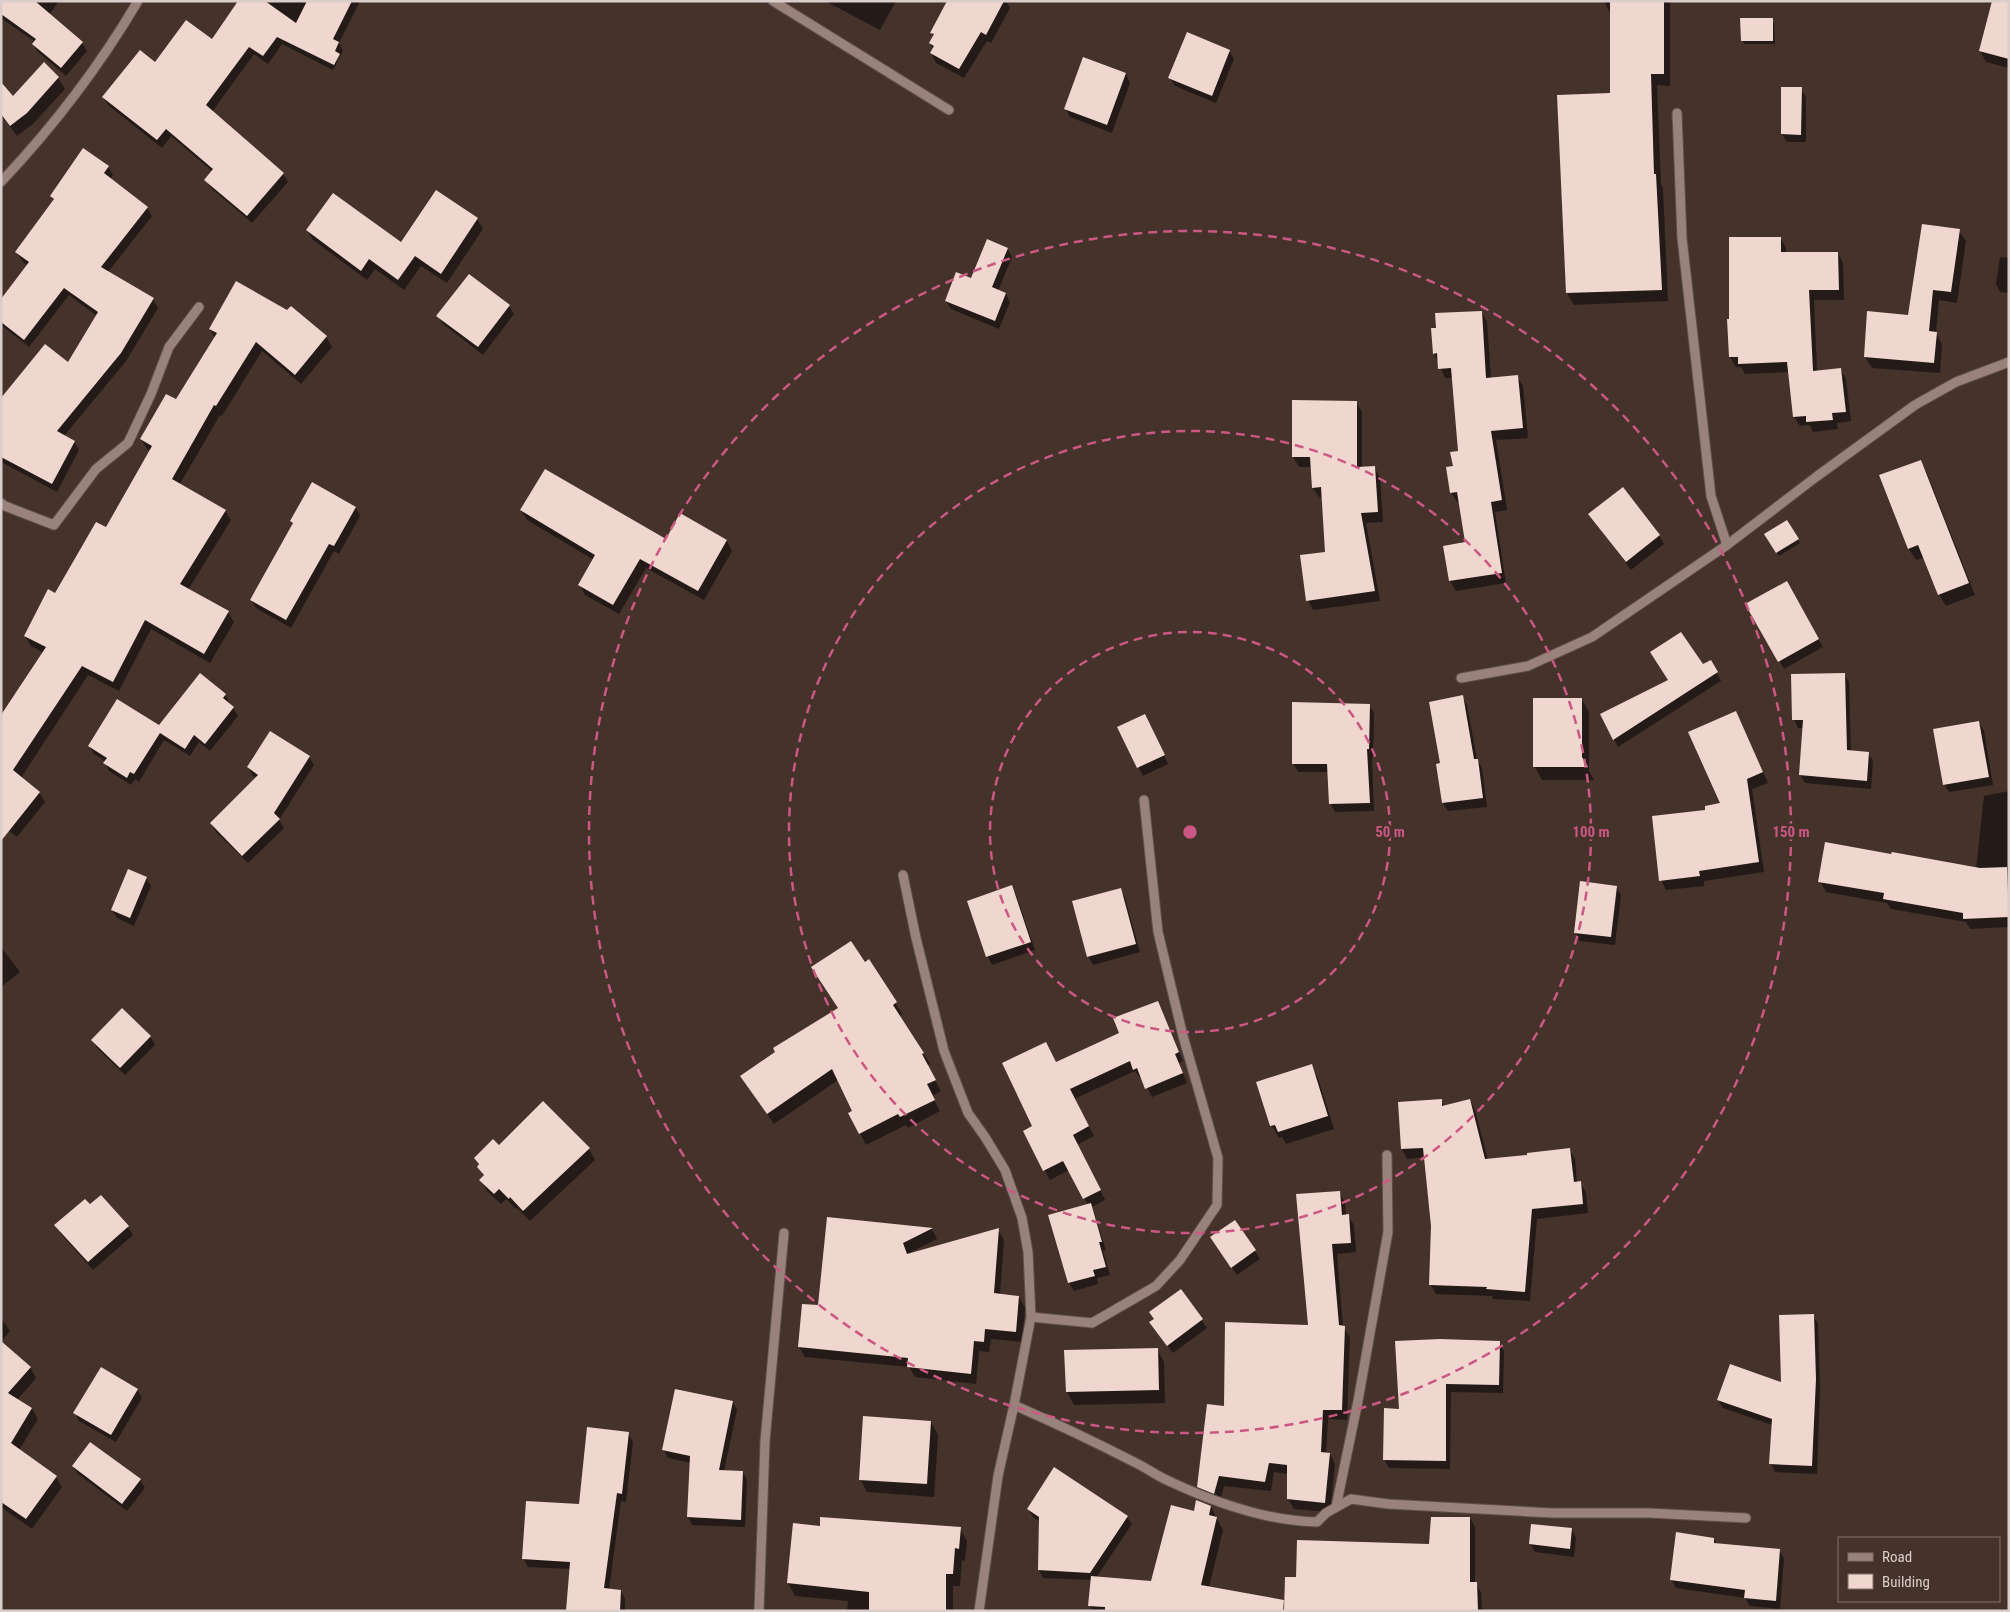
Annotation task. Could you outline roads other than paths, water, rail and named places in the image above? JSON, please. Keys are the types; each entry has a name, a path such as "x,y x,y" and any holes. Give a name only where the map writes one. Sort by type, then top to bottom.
{"street":[{"path":"1,182 30,152 73,100 112,46 138,1"},
{"path":"773,1 948,110"},
{"path":"1677,113 1682,238 1711,496 1727,545"},
{"path":"1,502 5,506 54,525 96,469 128,443 151,394 169,348 199,307"},
{"path":"1461,678 1528,666 1592,637 1727,545 1915,405 1956,382 2009,362"},
{"path":"1031,1317 1092,1323 1156,1286 1180,1260 1217,1205 1218,1158 1183,1036 1158,932 1144,800"},
{"path":"903,875 916,938 944,1050 968,1113 985,1136 1005,1170 1022,1218 1028,1252 1031,1317 998,1476 978,1611"},
{"path":"1336,1507 1360,1392 1388,1232 1387,1156"},
{"path":"759,1611 764,1441 784,1233"},
{"path":"1014,1405 1067,1428 1170,1482 1248,1512 1301,1521 1316,1522 1336,1507 1351,1499 1388,1504 1552,1513 1649,1513 1746,1518"}]}
